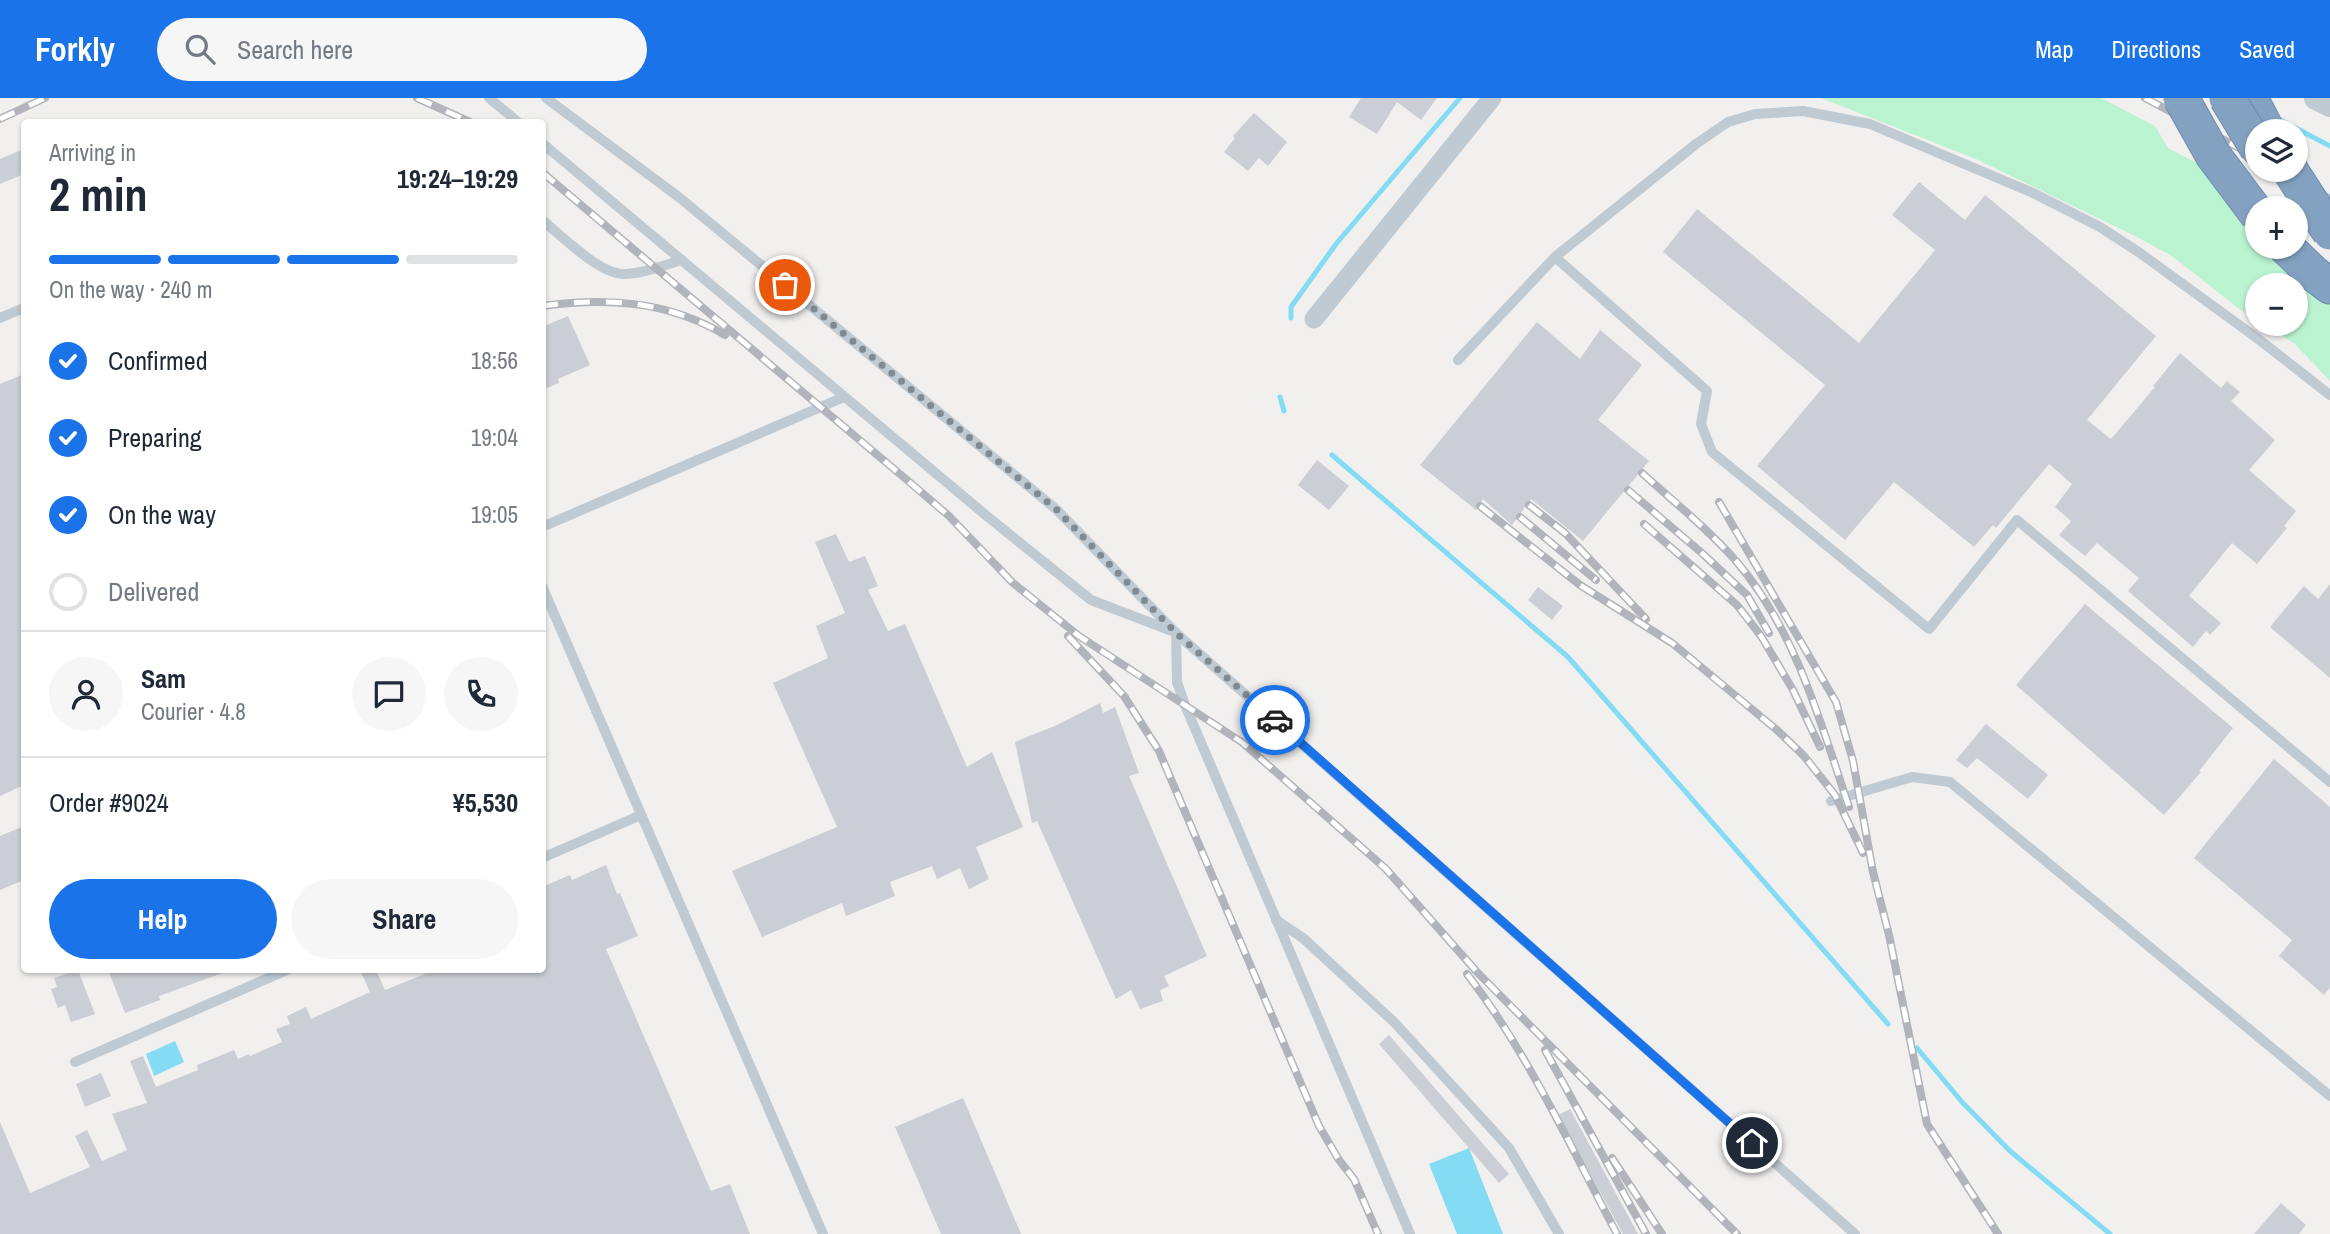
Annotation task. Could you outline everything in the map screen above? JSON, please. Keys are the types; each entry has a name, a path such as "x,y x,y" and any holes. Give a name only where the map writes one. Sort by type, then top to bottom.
{"highway":[{"path":"2181,98 2213,155 2245,198"},
{"path":"2202,98 2231,149 2264,196"},
{"path":"2227,98 2245,128"},
{"path":"2250,98 2261,119"},
{"path":"2283,182 2330,235"},
{"path":"2297,182 2330,235"},
{"path":"2308,247 2330,270"},
{"path":"2298,259 2330,286"}],"street":[{"path":"1314,319 1492,98"},
{"path":"2316,98 2330,105"}],"lane":[{"path":"489,98 514,119"},
{"path":"546,98 680,198 1057,510 1176,633 1855,1234"},
{"path":"1458,360 1555,257 1696,144 1728,122 1755,114 1802,111 1870,124 1917,142 2033,193 2100,227 2247,330 2330,395"},
{"path":"546,146 1091,600 1176,633"},
{"path":"546,223 602,267 622,274 641,272 682,260"},
{"path":"1555,257 1707,391 1701,424 1712,452 1929,629 2017,520 2330,782"},
{"path":"0,318 21,309"},
{"path":"546,525 844,397"},
{"path":"546,595 823,1234"},
{"path":"1176,633 1177,682 1185,705 1410,1234"},
{"path":"1831,801 1912,777 1950,782 2330,1096"},
{"path":"546,856 641,815"},
{"path":"1275,920 1303,939 1395,1023 1509,1148 1559,1234"},
{"path":"75,1062 280,973"}],"green space":[{"path":"1821,98 2101,98 2155,126 2168,148 2212,171 2245,217 2245,259 2283,259 2299,273 2245,273 2245,312 2172,256 1976,159"},
{"path":"2308,281 2330,300 2330,381 2295,344 2283,336 2308,336"}],"water":[{"path":"175,1041 184,1062 154,1076 146,1054"},
{"path":"1469,1148 1503,1234 1457,1234 1429,1164"}],"building":[{"path":"1361,98 1437,98 1421,120 1397,102 1377,134 1349,117"},
{"path":"1254,113 1287,142 1268,166 1259,158 1248,171 1224,152 1235,138 1233,136"},
{"path":"21,150 21,175 0,184 0,159"},
{"path":"1919,182 1965,220 1985,195 2156,336 2087,420 2111,439 2180,353 2221,388 2227,381 2240,392 2231,401 2275,440 2249,470 2296,511 2284,526 2287,528 2257,564 2232,543 2189,596 2221,623 2210,635 2206,631 2193,647 2128,591 2139,578 2097,543 2085,556 2059,535 2071,521 2055,507 2072,484 2049,464 1996,528 1993,525 1974,547 1894,482 1845,540 1757,466 1825,385 1663,252 1697,209 1859,343 1935,250 1892,215"},
{"path":"568,316 590,365 558,379 559,383 546,388 546,325"},
{"path":"1537,322 1580,359 1600,330 1642,365 1598,420 1649,461 1583,541 1531,499 1512,525 1483,499 1476,510 1420,465"},
{"path":"21,375 21,786 0,796 0,384"},
{"path":"1317,460 1349,486 1329,510 1298,485"},
{"path":"836,534 849,562 865,556 878,586 868,590 888,631 905,624 967,767 992,752 1023,827 976,847 989,879 969,889 960,868 937,879 932,866 890,882 895,896 846,916 842,903 762,937 732,871 837,827 773,683 828,658 816,626 845,613 815,542"},
{"path":"2330,584 2330,678 2270,627 2304,586 2318,599"},
{"path":"1538,587 1563,606 1552,620 1528,600"},
{"path":"2085,604 2233,728 2199,771 2201,772 2164,815 2016,685"},
{"path":"1100,703 1103,713 1115,707 1139,773 1129,776 1207,956 1164,976 1169,986 1160,990 1163,1001 1140,1009 1131,990 1116,999 1037,821 1032,823 1015,742"},
{"path":"1986,724 2048,775 2028,799 1977,758 1967,768 1956,760"},
{"path":"2274,759 2330,807 2330,988 2324,995 2279,956 2292,940 2194,858"},
{"path":"21,827 21,881 0,890 0,836"},
{"path":"606,865 638,936 606,949 711,1191 730,1184 750,1234 0,1234 0,1122 30,1193 90,1167 75,1136 87,1130 102,1161 127,1150 112,1114 147,1103 130,1061 143,1056 156,1087 198,1070 197,1065 234,1050 238,1059 249,1054 250,1056 282,1042 276,1029 290,1024 287,1016 306,1007 311,1019 370,992 361,973 377,973 385,990 424,973 546,973 546,885 570,875 572,880"},
{"path":"79,973 95,1014 71,1022 65,1005 58,1008 51,989 57,987 54,978"},
{"path":"109,973 222,973 159,996 160,1000 125,1013"},
{"path":"1389,1035 1509,1174 1499,1183 1379,1044"},
{"path":"101,1073 111,1096 85,1107 76,1084"},
{"path":"963,1098 1021,1234 941,1234 895,1127"},
{"path":"1570,1109 1638,1234 1623,1234 1558,1115"},
{"path":"2281,1203 2306,1225 2299,1234 2254,1234"}],"waterway":[{"path":"1291,318 1291,307 1336,244 1460,98"},
{"path":"2275,117 2330,146"},
{"path":"1280,397 1284,411"},
{"path":"1332,455 1568,657 1888,1024"},
{"path":"1917,1048 1962,1102 2010,1151 2110,1234"}],"railway":[{"path":"0,119 45,98"},
{"path":"417,98 463,119"},
{"path":"2145,98 2245,151"},
{"path":"546,175 949,516 1013,583 1079,636 1243,743 1386,869 1477,972 1737,1234"},
{"path":"2301,182 2330,199"},
{"path":"546,306 590,302 636,304 682,315 725,335"},
{"path":"1642,473 1725,549 1757,588 1775,617 1804,678 1849,807"},
{"path":"1628,490 1747,595 1769,633"},
{"path":"1719,502 1836,702 1853,761 1873,872 1889,935 1927,1124 1998,1234"},
{"path":"1529,505 1565,533 1646,619"},
{"path":"1480,506 1580,585 1672,643 1777,730 1804,756 1835,795 1863,853"},
{"path":"1520,517 1596,580"},
{"path":"1644,524 1737,605 1761,636 1793,690 1820,747"},
{"path":"1068,636 1124,696 1159,751 1319,1126 1354,1179 1378,1234"},
{"path":"1467,974 1529,1068 1617,1234"},
{"path":"1545,1050 1646,1234"},
{"path":"1612,1158 1662,1234"}],"way so far":[{"path":"785,285 1057,510 1176,633 1275,720"}],"route":[{"path":"1275,720 1752,1143"}]}
